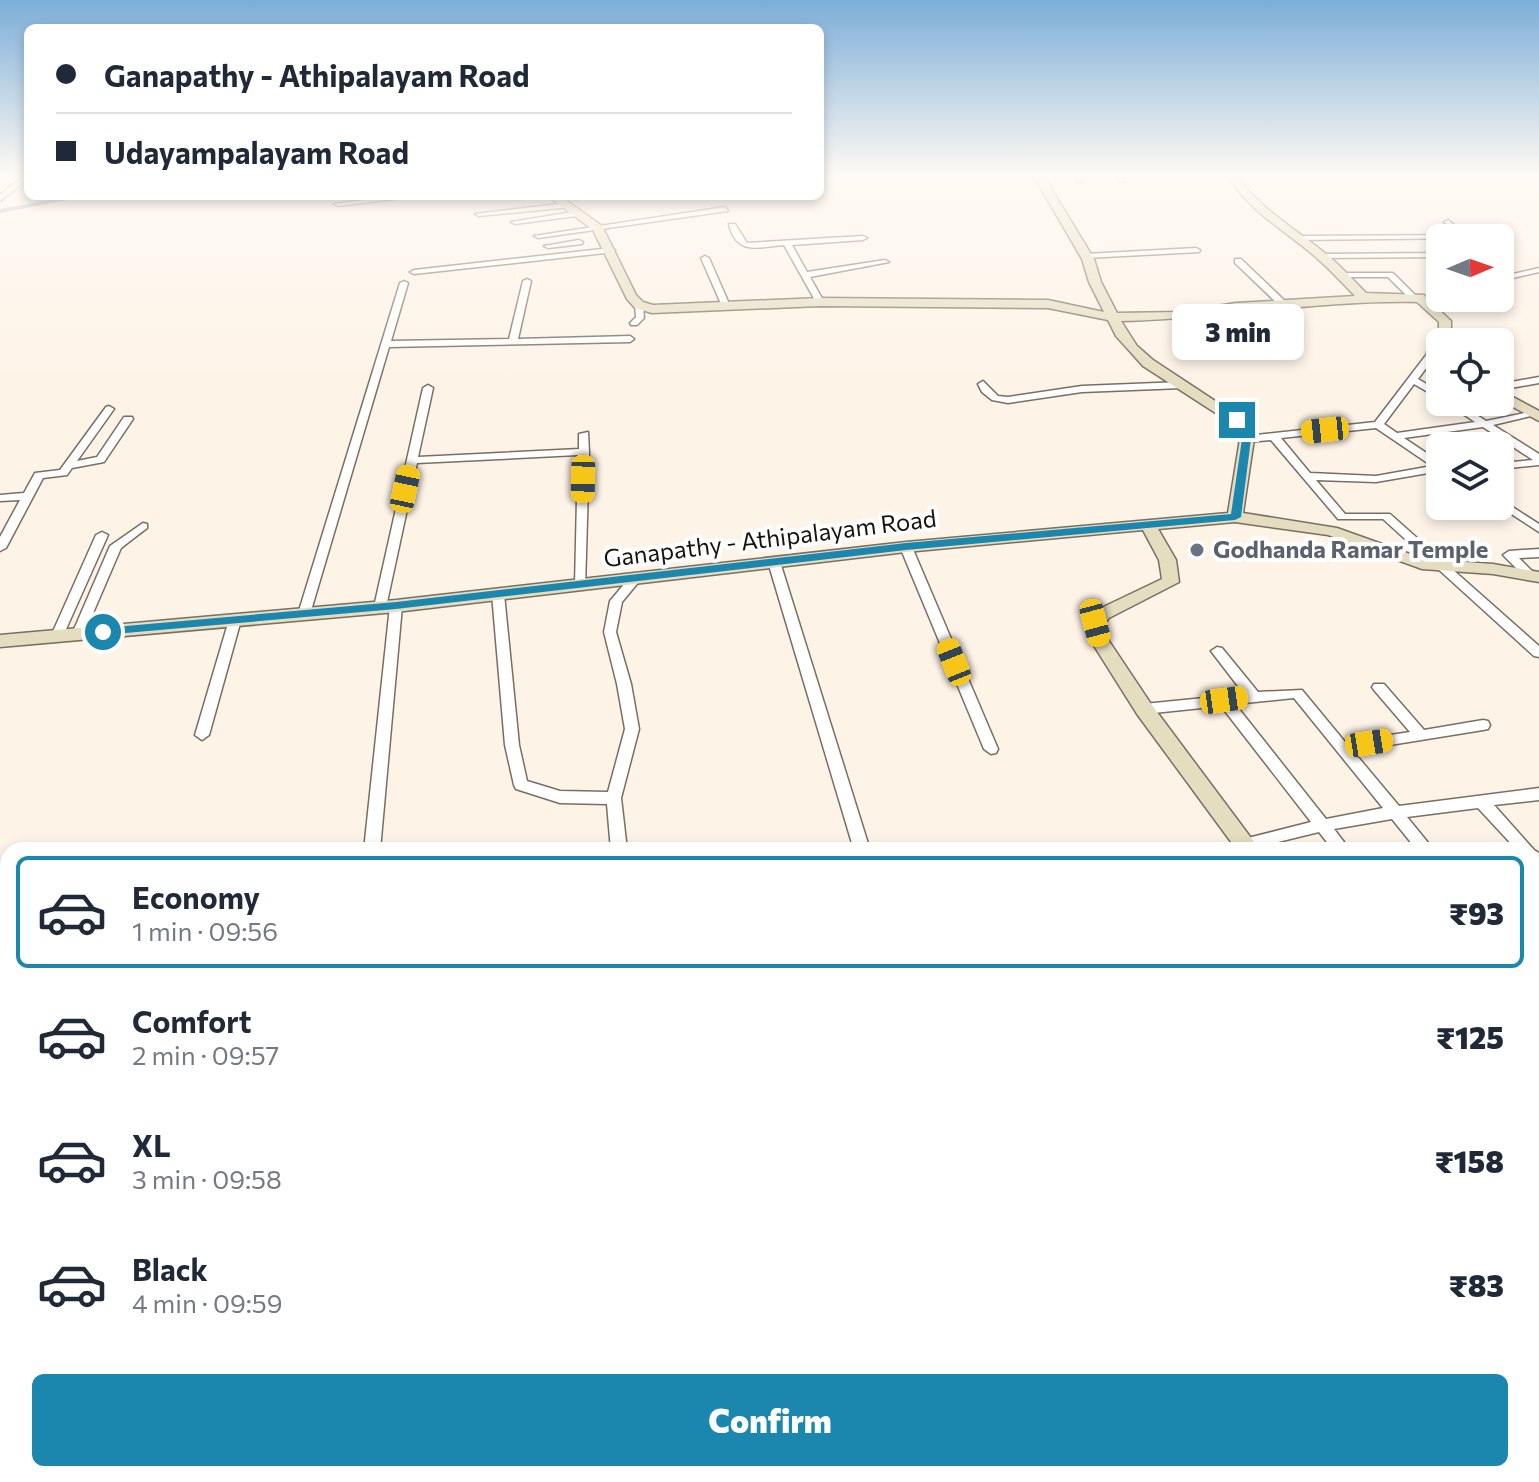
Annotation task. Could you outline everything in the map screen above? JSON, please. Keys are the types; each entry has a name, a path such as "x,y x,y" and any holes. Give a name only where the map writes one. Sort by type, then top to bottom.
{"street":[{"path":"556,257 548,246 562,244"},
{"path":"608,244 631,296 639,305 652,309 820,302 1048,304 1113,317 1179,316 1363,297 1426,298"},
{"path":"788,244 820,302"},
{"path":"1079,244 1117,330 1136,354 1237,420 1247,439 1235,517"},
{"path":"1307,244 1363,297"},
{"path":"414,272 611,250"},
{"path":"1086,256 1196,250"},
{"path":"1322,256 1426,255"},
{"path":"705,258 726,306"},
{"path":"1238,261 1282,303"},
{"path":"805,275 885,262"},
{"path":"1514,275 1539,270"},
{"path":"1340,275 1390,275 1445,321 1445,328"},
{"path":"513,341 527,281"},
{"path":"304,614 404,283"},
{"path":"634,323 640,318 639,305"},
{"path":"386,344 630,339"},
{"path":"1378,425 1426,366"},
{"path":"1413,380 1426,388"},
{"path":"1514,384 1539,380"},
{"path":"983,384 995,398 1008,400 1082,389 1182,385"},
{"path":"373,842 388,606 411,460 428,388"},
{"path":"1514,402 1536,415"},
{"path":"0,548 39,475 63,473 109,409"},
{"path":"1397,436 1536,415"},
{"path":"1472,416 1539,461"},
{"path":"70,465 100,460 128,419"},
{"path":"1247,439 1378,425 1426,458"},
{"path":"581,585 584,434"},
{"path":"1273,436 1342,517 1386,516 1439,566 1514,627 1539,653"},
{"path":"411,460 584,452"},
{"path":"1514,464 1539,461"},
{"path":"1306,476 1376,479 1426,470"},
{"path":"0,498 27,496"},
{"path":"1514,512 1539,529"},
{"name":"Ganapathy - Athipalayam Road","path":"0,641 388,606 906,547 1235,517 1331,531 1422,564 1534,576"},
{"path":"78,634 116,546 143,526"},
{"path":"1148,526 1167,559 1172,575 1170,582 1103,614 1095,623 1100,641 1144,709 1243,842"},
{"path":"57,636 102,535"},
{"path":"906,547 991,749"},
{"path":"1534,576 1509,555 1539,553"},
{"path":"774,562 860,842"},
{"path":"618,842 614,798 632,729 610,632 616,601 635,579"},
{"path":"498,594 512,745 521,785 560,797 614,798"},
{"path":"202,735 235,620"},
{"path":"1217,651 1253,696"},
{"path":"1379,687 1421,735"},
{"path":"1144,709 1297,693 1419,842"},
{"path":"1224,700 1336,842"},
{"path":"1342,748 1483,725"},
{"path":"1264,842 1324,824 1539,794"},
{"path":"1481,801 1519,842"}],"place":[{"name":"Godhanda Ramar Temple","path":"1197,550"}],"route":[{"path":"103,632 396,606 1030,534 1235,517 1247,439 1237,420"}]}
